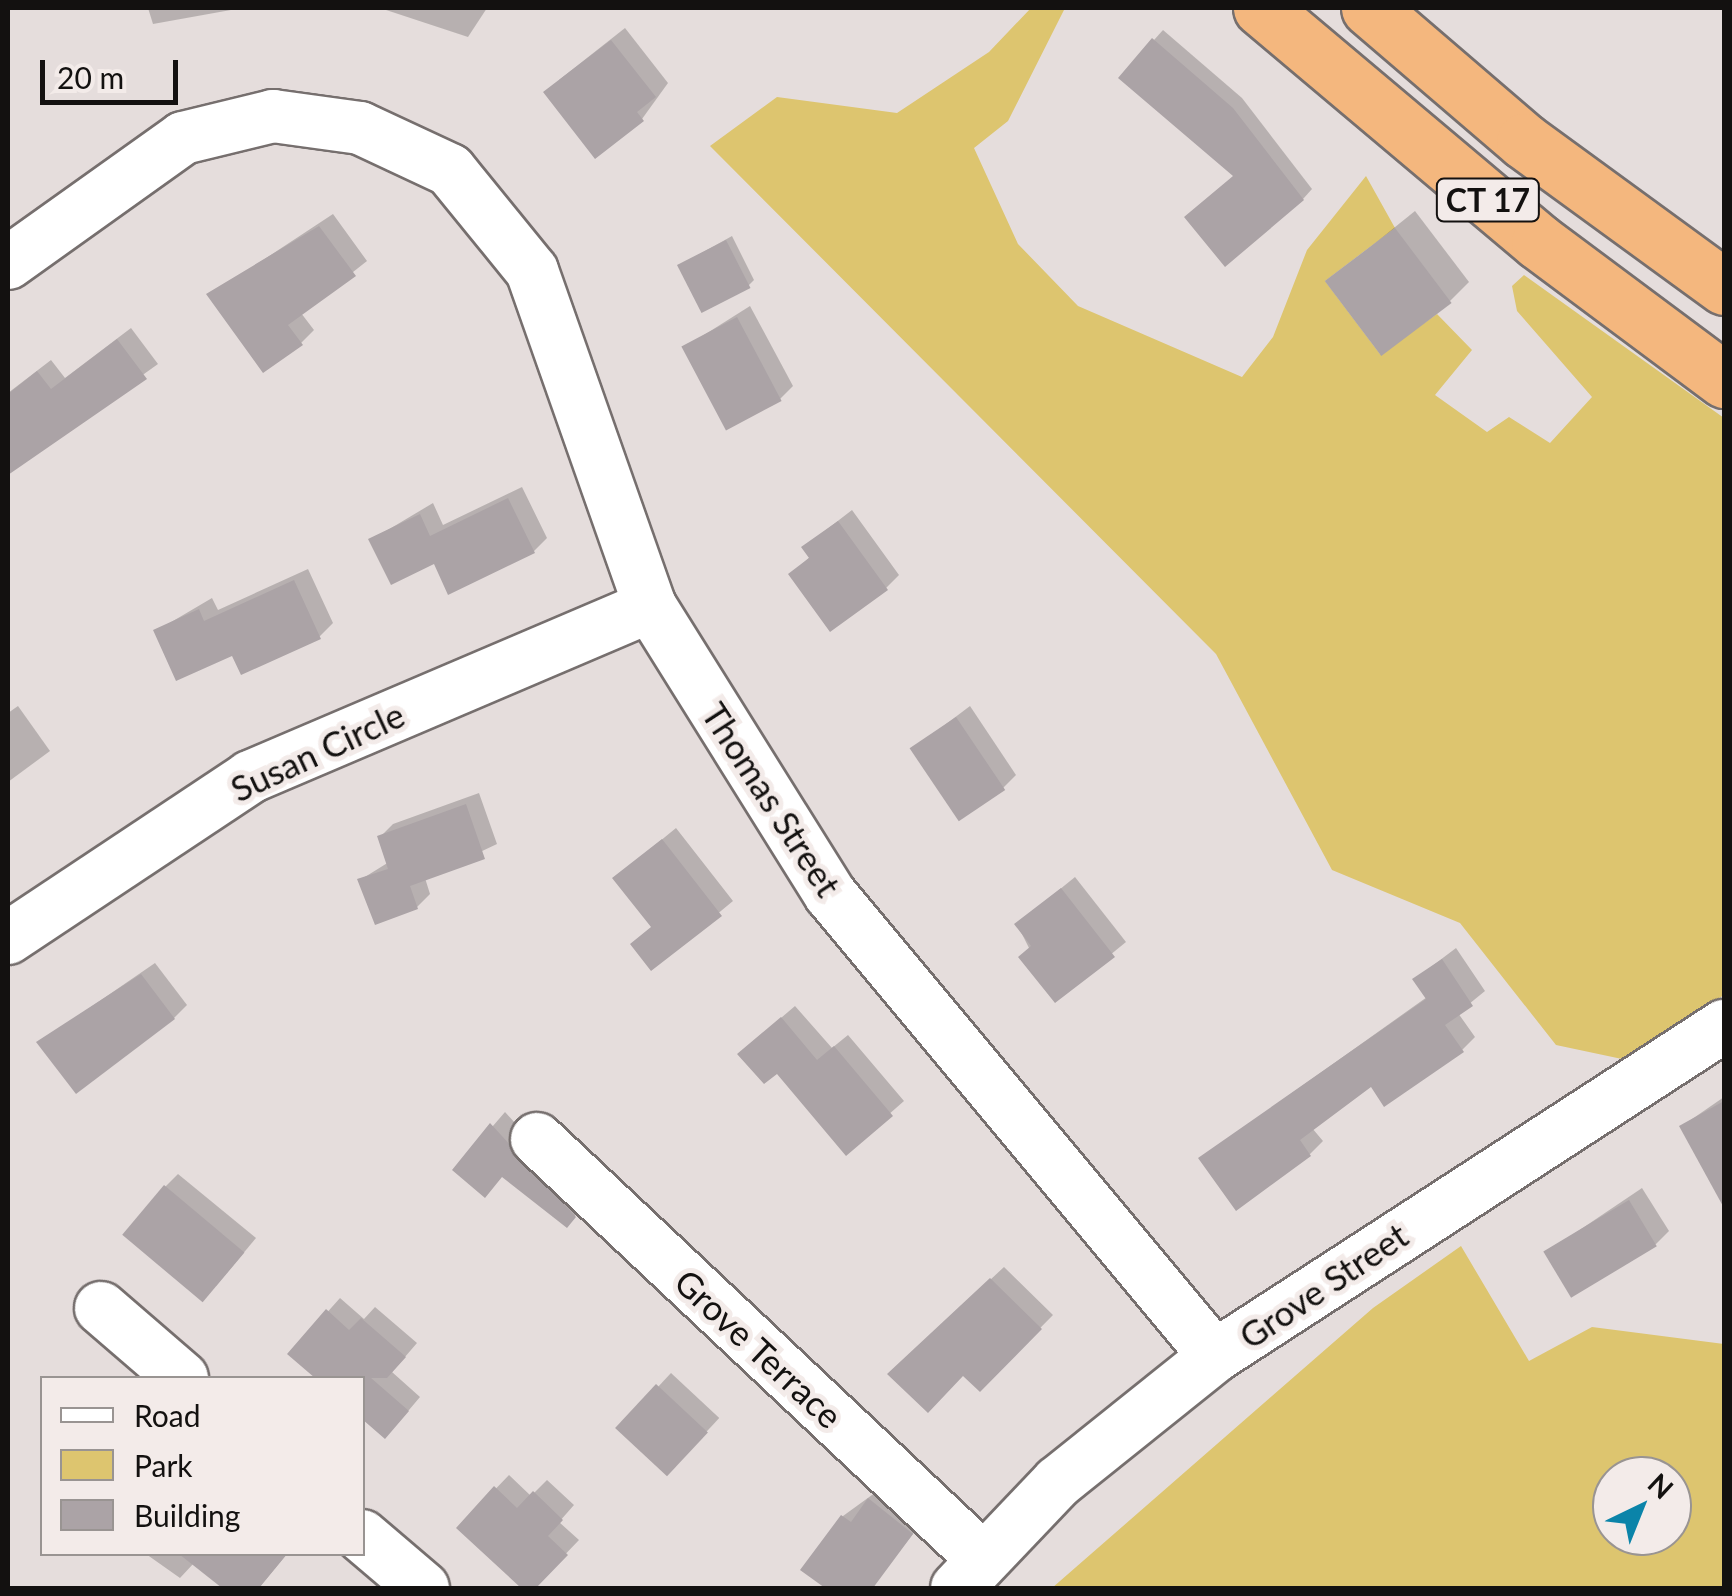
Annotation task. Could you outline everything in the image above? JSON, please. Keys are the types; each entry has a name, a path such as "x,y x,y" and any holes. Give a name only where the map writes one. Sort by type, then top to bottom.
{"highway":[{"name":"CT 17","path":"1260,8 1476,190 1724,380"},
{"name":"CT 17","path":"1369,8 1524,141 1724,287"},
{"path":"1476,190 1524,141"}],"street":[{"name":"Thomas Street","path":"8,263 183,138 273,116 360,128 450,170 532,271 650,606 830,894 1216,1356"},
{"name":"Susan Circle","path":"8,938 250,777 650,606"},
{"name":"Grove Street","path":"969,1573 1110,1436 1216,1356 1724,1026"},
{"name":"Grove Terrace","path":"537,1139 969,1573"},
{"path":"101,1308 180,1376"},
{"path":"365,1539 422,1588"}],"green space":[{"path":"1031,8 1065,8 1008,121 974,148 1018,244 1078,306 1242,377 1273,337 1307,250 1366,176 1395,228 1325,281 1380,354 1437,314 1472,350 1435,395 1487,432 1509,417 1550,443 1592,397 1517,311 1512,286 1524,275 1724,418 1724,995 1622,1059 1556,1045 1460,923 1332,870 1216,654 710,146 777,97 897,113 989,52"},
{"path":"1461,1246 1529,1361 1592,1327 1724,1344 1724,1588 1052,1588 1373,1308"}],"building":[{"path":"1152,38 1233,108 1304,200 1225,267 1184,217 1233,176 1118,78"},
{"path":"611,40 656,97 637,112 644,121 595,159 543,92"},
{"path":"319,226 356,276 288,325 303,345 263,373 206,294"},
{"path":"1395,228 1452,303 1381,356 1325,281"},
{"path":"726,240 751,288 702,313 677,265"},
{"path":"737,317 782,401 726,430 681,347"},
{"path":"117,339 147,379 8,475 8,394 37,371 51,389"},
{"path":"508,498 535,553 448,595 434,564 391,585 368,539 420,514 430,536"},
{"path":"838,521 888,590 830,632 788,574 809,558 801,547"},
{"path":"294,580 321,639 241,675 232,656 176,681 153,630 199,609 204,621"},
{"path":"956,717 1005,790 959,821 910,748"},
{"path":"466,804 485,859 410,886 418,909 375,925 357,879 388,869 377,836"},
{"path":"662,839 722,916 651,971 630,944 651,927 612,878"},
{"path":"1061,888 1115,957 1055,1003 1018,957 1031,946 1014,924"},
{"path":"1442,959 1473,1006 1445,1025 1464,1052 1384,1107 1371,1087 1300,1140 1311,1156 1236,1211 1198,1158 1426,999 1412,979"},
{"path":"141,974 175,1019 76,1094 36,1042"},
{"path":"781,1017 817,1060 834,1046 893,1116 846,1156 777,1074 764,1084 737,1054"},
{"path":"1724,1101 1724,1208 1679,1126"},
{"path":"490,1123 576,1217 567,1228 502,1177 485,1198 452,1170"},
{"path":"164,1185 244,1252 203,1302 122,1235"},
{"path":"1629,1200 1657,1246 1571,1298 1543,1252"},
{"path":"990,1278 1042,1329 980,1392 963,1376 928,1413 887,1374"},
{"path":"326,1309 349,1330 361,1318 406,1357 387,1378 371,1378 409,1411 385,1439 365,1422 365,1376 313,1376 287,1354"},
{"path":"656,1384 708,1432 667,1476 615,1428"},
{"path":"494,1486 517,1508 533,1491 563,1520 548,1536 568,1555 536,1588 521,1588 456,1528"},
{"path":"868,1498 913,1534 873,1588 825,1588 800,1570 841,1515 851,1522"},
{"path":"182,1556 285,1556 259,1588 222,1588"}]}
